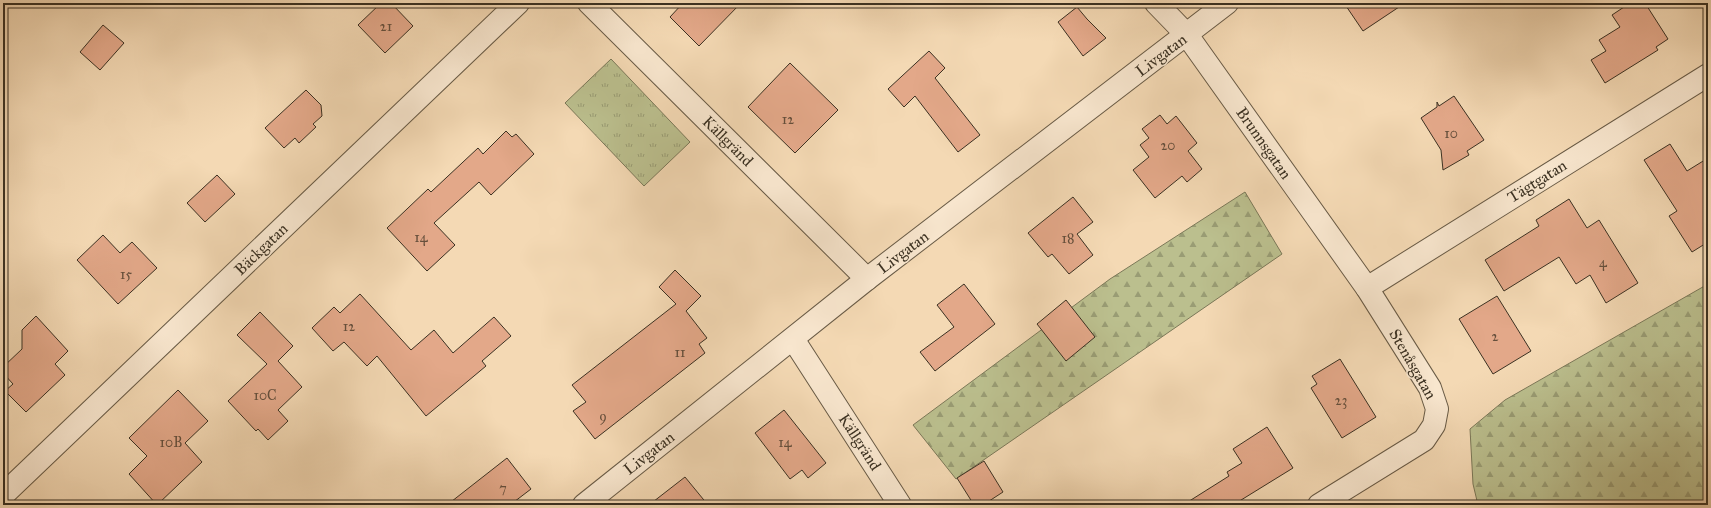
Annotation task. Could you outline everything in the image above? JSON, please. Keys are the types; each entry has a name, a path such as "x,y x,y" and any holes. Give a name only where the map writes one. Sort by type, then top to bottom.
{"street":[{"name":"Bäckgatan","path":"3,495 518,3"},
{"name":"Källgränd","path":"589,3 867,279"},
{"name":"Brunnsgatan","path":"1156,3 1187,35 1367,288"},
{"name":"Livgatan","path":"584,505 867,279 1227,3"},
{"name":"Tägtgatan","path":"1367,288 1708,74"},
{"name":"Stenåsgatan","path":"1319,505 1424,440 1434,426 1437,409 1430,388 1367,288"},
{"name":"Källgränd","path":"793,339 900,505"}],"green space":[{"path":"611,59 690,142 644,186 565,103"},
{"path":"1245,192 1282,254 956,479 913,425 1110,279"},
{"path":"1708,284 1708,505 1478,505 1473,484 1470,429 1505,400"}],"building":[{"path":"381,3 391,3 413,26 385,53 358,25"},
{"path":"683,3 741,3 699,46 670,17"},
{"path":"1344,3 1405,3 1363,31"},
{"path":"1630,3 1645,3 1668,39 1656,47 1658,50 1605,83 1591,60 1606,51 1599,40 1620,27 1612,15"},
{"path":"1077,7 1106,38 1083,56 1058,22"},
{"path":"103,25 124,43 100,70 80,52"},
{"path":"929,51 945,68 935,78 980,135 958,152 915,96 904,107 888,89"},
{"path":"790,63 838,110 795,153 748,107"},
{"path":"306,90 321,105 322,116 313,124 316,127 299,143 295,138 284,148 265,128"},
{"path":"1454,96 1484,140 1467,151 1469,155 1443,170 1441,150 1421,118 1437,107 1437,102 1439,106"},
{"path":"1160,115 1167,124 1176,116 1197,143 1188,151 1202,169 1187,182 1182,176 1155,198 1133,170 1149,157 1140,145 1149,138 1142,129"},
{"path":"506,131 512,137 516,134 534,154 491,195 479,182 434,223 455,245 427,271 387,228 428,189 431,192 478,148 483,154"},
{"path":"1670,144 1687,171 1708,158 1708,242 1692,252 1669,216 1677,211 1644,160"},
{"path":"217,175 235,194 205,222 187,203"},
{"path":"1073,197 1093,222 1077,234 1093,255 1069,274 1052,254 1048,257 1028,233"},
{"path":"1569,199 1587,228 1599,220 1638,283 1606,303 1590,275 1576,284 1559,257 1504,291 1485,260 1539,226 1536,220"},
{"path":"103,235 120,253 132,242 157,268 118,304 77,260"},
{"path":"675,270 701,296 686,311 707,338 699,344 705,353 595,439 573,411 586,402 572,385 676,304 659,287"},
{"path":"964,284 995,324 935,371 920,352 954,327 937,305"},
{"path":"360,294 411,350 434,330 453,353 494,317 511,336 482,361 486,366 426,416 377,356 367,366 344,342 333,351 312,328 334,307 340,313"},
{"path":"1497,296 1531,351 1493,374 1459,319"},
{"path":"1066,300 1095,337 1066,361 1037,324"},
{"path":"260,312 293,346 278,361 302,387 278,410 288,421 268,440 258,429 256,431 228,401 267,364 237,335"},
{"path":"36,316 68,351 55,364 65,375 26,412 5,391 13,384 3,373 3,367 22,349 22,330"},
{"path":"1340,359 1376,417 1342,438 1311,388 1317,384 1312,376"},
{"path":"178,390 208,421 185,443 202,462 157,505 129,474 147,456 129,438"},
{"path":"784,410 826,463 808,478 802,470 790,479 755,433"},
{"path":"1267,427 1293,468 1233,505 1183,505 1229,476 1227,472 1242,463 1233,449"},
{"path":"507,458 531,489 510,505 447,505"},
{"path":"984,461 1003,492 983,505 974,505 957,478"},
{"path":"685,477 708,505 649,505"}]}
